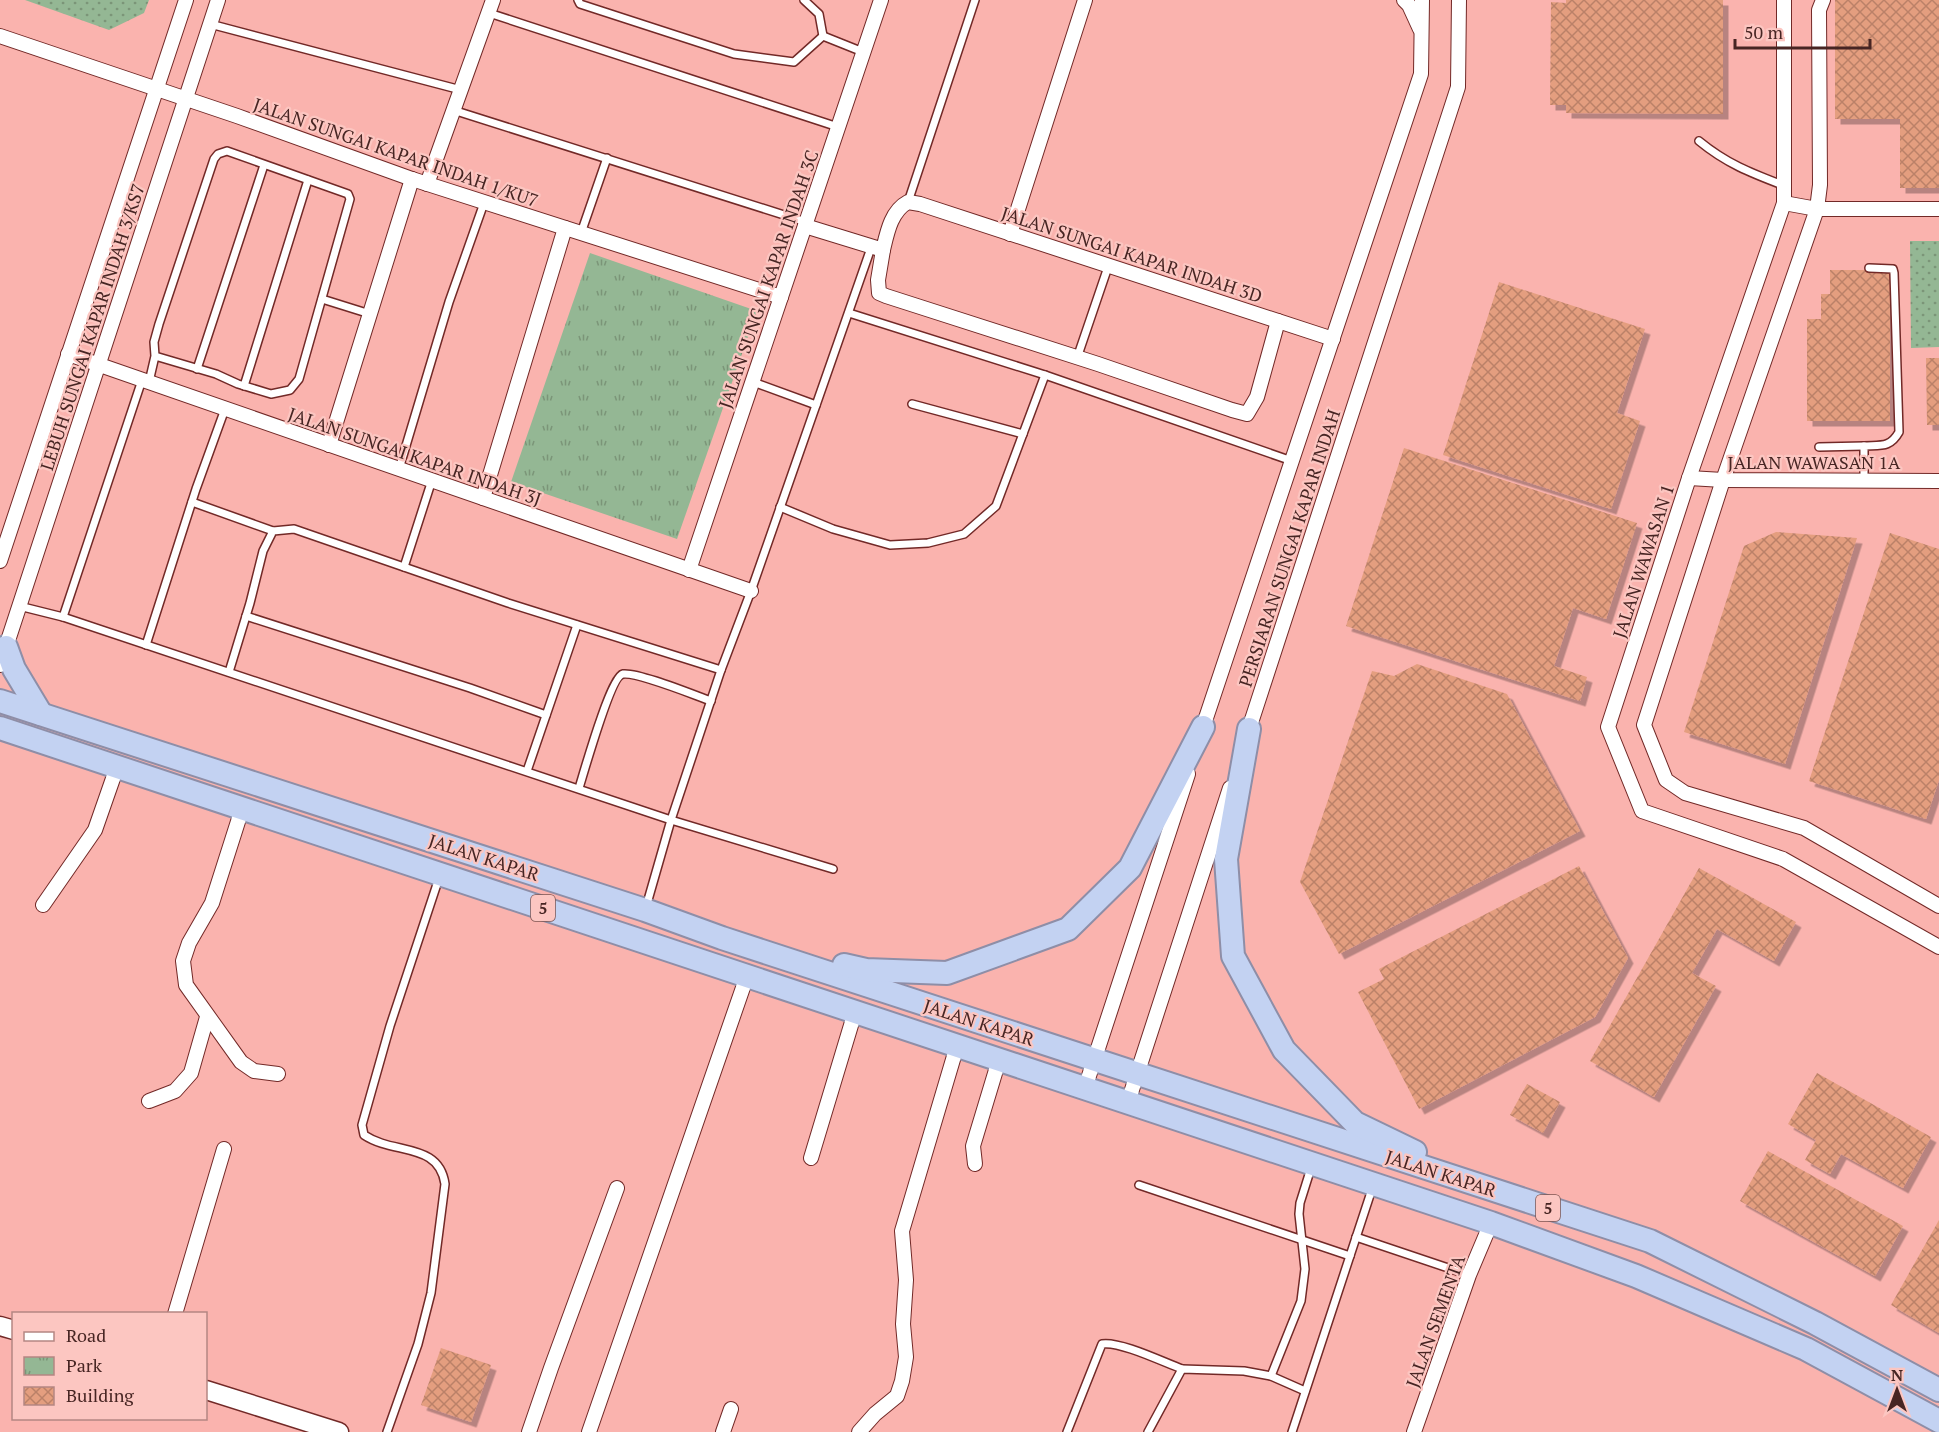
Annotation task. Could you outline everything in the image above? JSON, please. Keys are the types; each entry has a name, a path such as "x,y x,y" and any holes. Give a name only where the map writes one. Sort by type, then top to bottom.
{"highway":[{"path":"3,656 14,669 41,714"},
{"name":"JALAN KAPAR","path":"0,701 645,910 722,938 1650,1241 1815,1323 1939,1390"},
{"path":"722,938 866,970 947,973 1068,929 1130,868 1203,727"},
{"name":"JALAN KAPAR","path":"0,728 1491,1222 1636,1276 1806,1349 1939,1421"},
{"path":"1249,729 1226,859 1233,956 1284,1050 1355,1123 1489,1189"}],"street":[{"name":"LEBUH SUNGAI KAPAR INDAH 3/KS7","path":"0,561 186,0"},
{"name":"LEBUH SUNGAI KAPAR INDAH 3/KS7","path":"3,656 218,0"},
{"name":"JALAN SUNGAI KAPAR INDAH 3C","path":"689,570 881,0"},
{"path":"1010,234 1085,0"},
{"path":"1404,0 1409,5 1422,33"},
{"name":"PERSIARAN SUNGAI KAPAR INDAH","path":"1085,1089 1421,74 1422,0"},
{"name":"PERSIARAN SUNGAI KAPAR INDAH","path":"1128,1102 1458,87 1459,0"},
{"path":"1460,26 1470,0"},
{"name":"JALAN WAWASAN 1","path":"1784,0 1784,203 1689,478 1608,726 1642,811 1783,859 1939,947"},
{"path":"1823,0 1819,10 1820,185 1817,208 1723,480 1644,725 1666,780 1685,793 1804,828 1939,906"},
{"path":"427,184 491,6"},
{"name":"JALAN SUNGAI KAPAR INDAH 1/KU7","path":"0,36 237,116 412,179 781,297"},
{"path":"329,445 412,179"},
{"name":"JALAN SUNGAI KAPAR INDAH 3D","path":"914,203 1333,339"},
{"path":"914,203 902,205 895,213 877,249 879,293 1232,410 1247,414 1257,397 1278,321"},
{"path":"1784,203 1817,208 1939,208"},
{"path":"805,224 877,249"},
{"path":"483,498 565,228"},
{"name":"JALAN SUNGAI KAPAR INDAH 3J","path":"69,354 750,591"},
{"name":"JALAN WAWASAN 1A","path":"1689,478 1939,481"},
{"path":"43,905 95,830 117,767"},
{"path":"242,808 212,903 189,943 183,961 186,985 241,1062 254,1071 278,1074"},
{"path":"589,1432 747,976"},
{"path":"811,1158 855,1012"},
{"path":"149,1101 175,1091 191,1073 207,1017"},
{"path":"860,1432 875,1414 897,1396 902,1381 906,1358 903,1324 906,1280 902,1232 957,1046"},
{"path":"975,1164 973,1146 999,1060"},
{"path":"176,1312 224,1149"},
{"path":"529,1432 617,1188"},
{"name":"JALAN SEMENTA","path":"1413,1432 1469,1275 1491,1222"},
{"path":"207,1390 339,1432"},
{"path":"723,1432 731,1409"}],"lane":[{"path":"578,0 580,4 734,54 794,62 822,36"},
{"path":"804,0 819,14 822,36"},
{"path":"914,203 975,0"},
{"path":"491,6 838,127"},
{"path":"210,24 461,90"},
{"path":"822,36 863,52"},
{"path":"453,110 805,224"},
{"path":"1699,141 1719,158 1745,171 1785,186"},
{"path":"63,617 155,356 154,342 159,324 214,159 218,154 227,151 348,194 351,199 299,379 290,390 271,394 216,374 155,356"},
{"path":"581,234 607,158"},
{"path":"197,369 264,165"},
{"path":"244,386 308,180"},
{"path":"399,469 449,302 484,202"},
{"path":"645,910 671,820 721,670 849,313 877,249"},
{"path":"1077,358 1108,267"},
{"path":"1819,447 1888,444 1894,441 1899,432 1894,273 1893,269 1888,268 1869,268"},
{"path":"322,298 370,314"},
{"path":"849,313 1045,375 1292,460"},
{"path":"780,507 833,529 890,545 928,543 964,534 996,506 1045,375"},
{"path":"753,382 816,405"},
{"path":"912,404 1023,434"},
{"path":"146,645 225,409"},
{"path":"1864,446 1864,480"},
{"path":"404,567 432,480"},
{"path":"192,502 273,531 294,529 577,625 721,670"},
{"path":"229,672 263,551 273,531"},
{"path":"20,606 63,617 671,820 833,869"},
{"path":"246,616 470,688 546,715"},
{"path":"527,771 577,625"},
{"path":"579,788 599,724 618,676 625,674 658,682 711,701"},
{"path":"387,1432 418,1344 431,1293 445,1184 443,1172 431,1157 373,1141 364,1136 362,1125 390,1026 440,874"},
{"path":"1271,1376 1301,1301 1305,1269 1299,1214 1312,1163"},
{"path":"1292,1432 1374,1184"},
{"path":"1139,1185 1350,1256"},
{"path":"1356,1237 1469,1275"},
{"path":"1066,1432 1102,1344 1123,1347 1182,1369 1244,1371 1271,1376 1305,1391"},
{"path":"1148,1432 1182,1369"}],"green space":[{"path":"25,0 149,0 144,13 109,30"},
{"path":"1910,241 1939,241 1939,347 1911,348"},
{"path":"590,253 757,311 677,539 511,482"}],"building":[{"path":"1566,0 1723,0 1723,114 1566,113 1566,105 1550,105 1551,2 1566,3"},
{"path":"1835,0 1939,0 1939,188 1900,188 1900,119 1835,119"},
{"path":"1830,270 1890,270 1890,421 1807,421 1807,319 1821,319 1821,294 1830,294"},
{"path":"1499,282 1645,329 1617,413 1640,421 1611,509 1443,455"},
{"path":"1926,358 1939,358 1939,425 1927,425"},
{"path":"1404,448 1637,523 1606,619 1573,608 1554,666 1587,677 1580,701 1346,626"},
{"path":"1776,532 1857,538 1785,764 1684,732 1744,546"},
{"path":"1890,533 1939,549 1939,780 1926,819 1809,781"},
{"path":"1417,664 1507,694 1580,831 1339,954 1300,882 1372,671 1394,676"},
{"path":"1579,866 1628,958 1595,1017 1419,1109 1358,992 1384,979 1379,969"},
{"path":"1699,868 1796,922 1774,961 1717,929 1692,973 1716,986 1654,1097 1590,1061"},
{"path":"1817,1073 1931,1137 1903,1188 1841,1154 1830,1174 1805,1160 1816,1140 1788,1124"},
{"path":"1527,1084 1560,1102 1543,1133 1510,1115"},
{"path":"1768,1151 1903,1226 1875,1276 1740,1201"},
{"path":"1939,1220 1939,1333 1891,1305"},
{"path":"441,1348 491,1365 471,1422 421,1405"}]}
